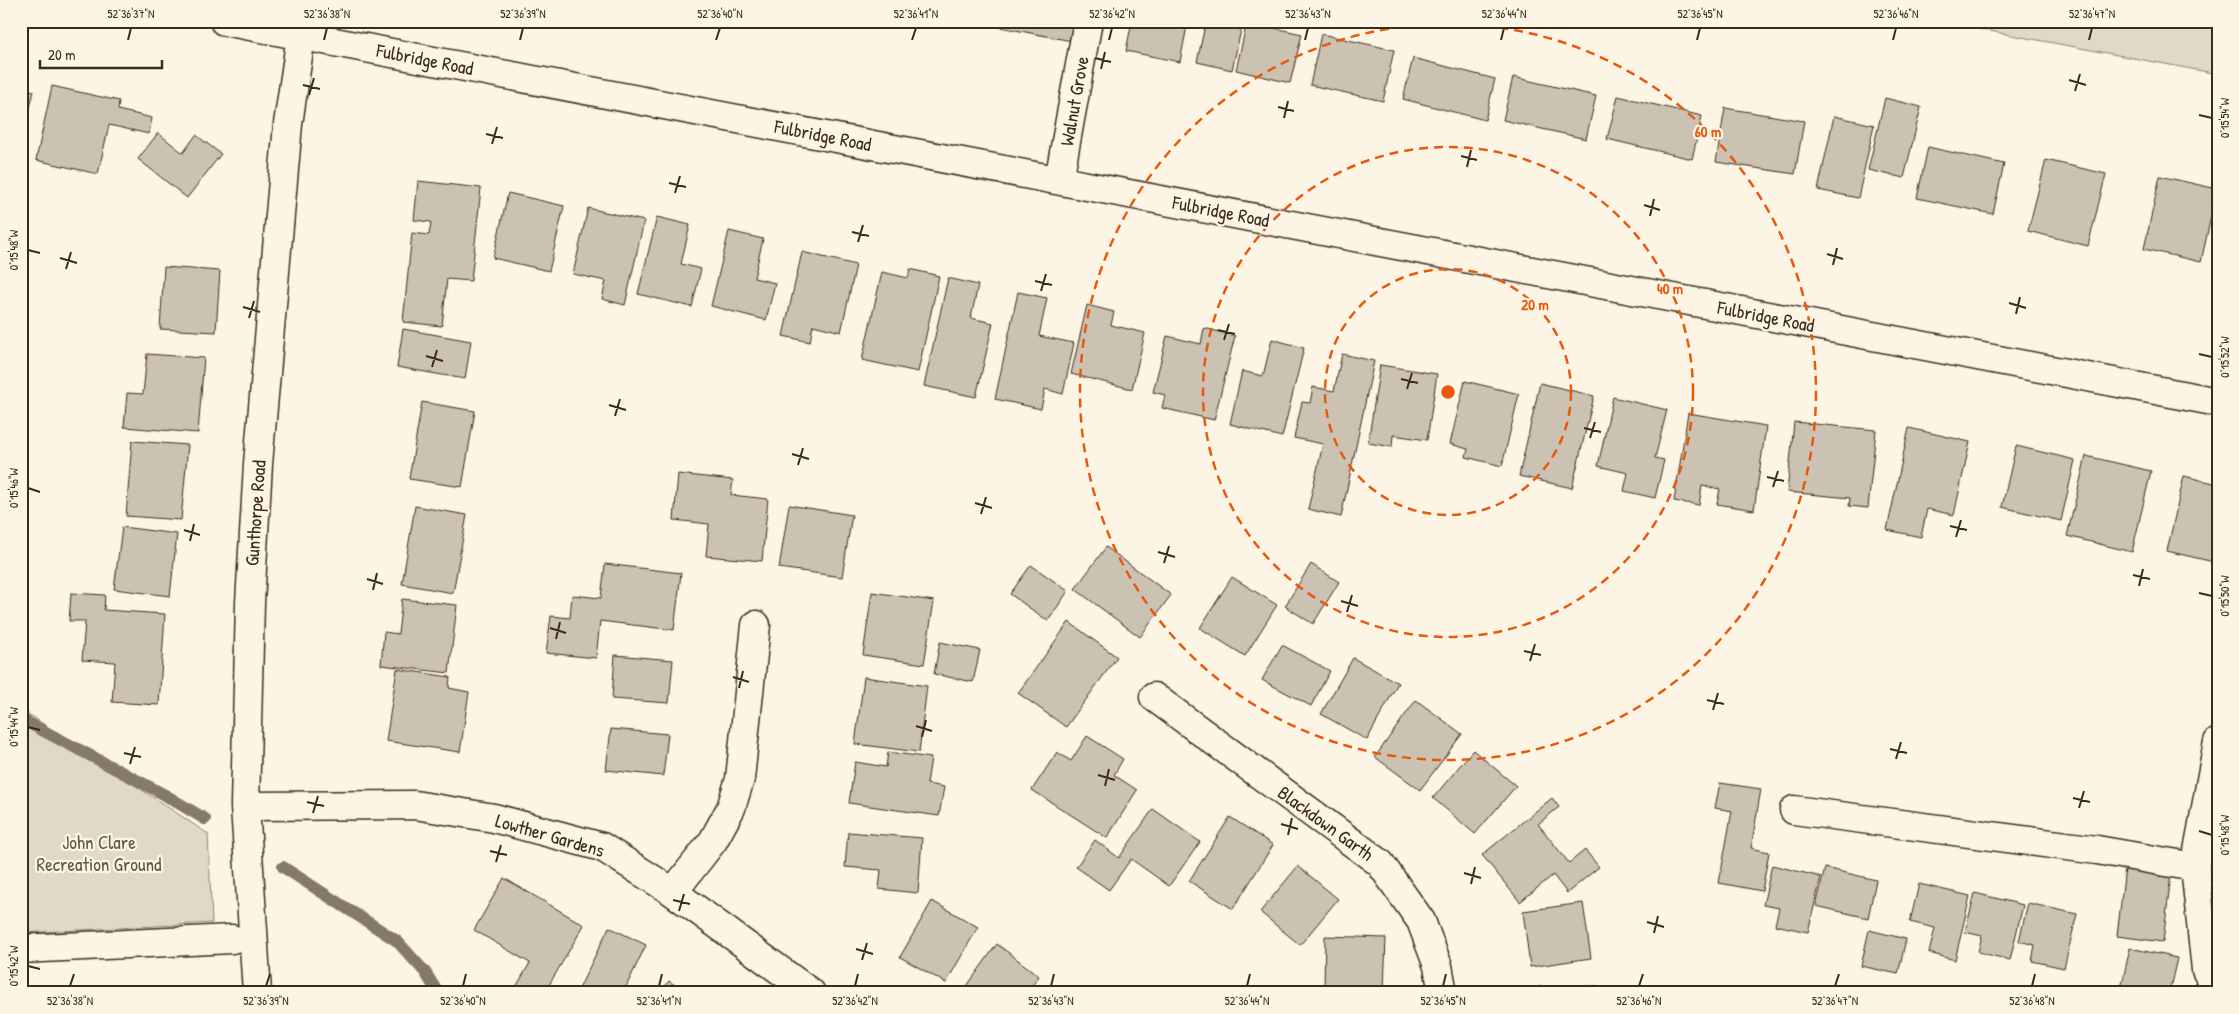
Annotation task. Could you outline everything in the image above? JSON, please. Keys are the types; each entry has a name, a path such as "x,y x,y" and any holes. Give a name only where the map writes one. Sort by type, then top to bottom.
{"street":[{"name":"Fulbridge Road","path":"224,21 2218,402"},
{"name":"Walnut Grove","path":"1059,180 1088,21"},
{"name":"Gunthorpe Road","path":"257,993 245,806 250,603 258,464 288,124 301,36"},
{"path":"674,892 713,841 731,808 740,779 756,625"},
{"name":"Blackdown Garth","path":"1154,697 1380,863 1421,920 1438,966 1443,993"},
{"path":"2218,742 2195,868 2206,970 2218,992"},
{"name":"Lowther Gardens","path":"245,806 415,805 494,818 602,847 674,892 810,993"},
{"path":"1794,810 2098,850 2195,868"},
{"path":"21,949 232,939"}],"green space":[{"path":"1937,21 2218,21 2218,74"},
{"name":"John Clare Recreation Ground","path":"21,709 208,834 212,923 21,933"}],"building":[{"path":"969,21 1086,21 1082,43"},
{"path":"1132,21 1188,21 1180,62 1126,51"},
{"path":"1206,21 1243,21 1232,70 1197,62"},
{"path":"1247,22 1302,34 1290,83 1236,70"},
{"path":"1321,34 1394,50 1383,101 1310,85"},
{"path":"1413,58 1495,79 1485,120 1403,99"},
{"path":"1513,77 1596,96 1586,139 1503,120"},
{"path":"52,86 119,101 118,110 152,118 149,134 109,125 98,174 36,160"},
{"path":"21,88 34,91 22,141 21,141"},
{"path":"1618,96 1702,116 1692,159 1607,139"},
{"path":"1885,98 1921,107 1904,178 1868,170"},
{"path":"1725,108 1804,121 1795,174 1716,162"},
{"path":"1834,116 1874,125 1858,198 1818,190"},
{"path":"158,133 183,153 196,135 221,154 187,198 138,159"},
{"path":"1928,147 2004,164 1993,214 1917,198"},
{"path":"2046,160 2106,174 2088,246 2028,231"},
{"path":"2160,176 2217,189 2201,262 2144,249"},
{"path":"418,181 481,188 471,281 447,279 442,326 403,322 412,233 429,235 431,222 414,220"},
{"path":"508,193 564,206 549,271 493,258"},
{"path":"588,208 644,221 625,305 602,299 606,281 573,274"},
{"path":"657,217 690,225 681,264 701,269 692,307 638,294"},
{"path":"729,231 763,239 754,278 775,283 766,320 711,306"},
{"path":"802,252 856,265 841,332 813,325 810,342 783,336"},
{"path":"164,267 220,271 216,332 160,329"},
{"path":"910,269 939,276 918,372 862,360 882,272 908,278"},
{"path":"948,278 978,285 971,318 993,323 976,397 924,386"},
{"path":"1018,292 1047,298 1039,336 1074,343 1063,394 1045,389 1041,409 995,399"},
{"path":"1087,305 1114,312 1111,325 1145,333 1132,389 1071,374"},
{"path":"1204,328 1235,336 1214,420 1162,408 1165,395 1153,392 1167,336 1201,344"},
{"path":"403,329 471,341 465,379 397,367"},
{"path":"1272,339 1304,348 1282,437 1230,424 1242,371 1263,376"},
{"path":"147,354 204,358 198,433 124,427 127,393 143,394"},
{"path":"1342,354 1374,361 1341,517 1308,509 1323,444 1294,438 1302,402 1310,403 1313,387 1334,391"},
{"path":"1380,365 1437,374 1427,440 1393,435 1392,447 1368,443"},
{"path":"1465,381 1519,394 1502,466 1466,457 1468,449 1450,444"},
{"path":"1540,383 1594,396 1572,488 1519,476"},
{"path":"1613,397 1667,410 1655,458 1664,460 1655,498 1624,491 1628,473 1598,466"},
{"path":"422,402 475,411 462,487 409,479"},
{"path":"1688,413 1766,426 1754,510 1717,504 1720,489 1702,486 1699,505 1674,501"},
{"path":"1794,422 1876,430 1868,508 1849,506 1850,498 1787,492"},
{"path":"1909,428 1970,442 1954,515 1927,509 1921,537 1887,530"},
{"path":"132,441 188,445 181,520 126,516"},
{"path":"2016,446 2075,460 2061,521 2002,507"},
{"path":"2086,456 2151,471 2132,552 2067,536"},
{"path":"678,474 733,480 731,495 768,499 762,561 706,556 709,524 674,520"},
{"path":"2184,476 2218,484 2218,563 2167,551"},
{"path":"789,505 852,515 842,577 779,568"},
{"path":"415,506 467,515 453,593 402,584"},
{"path":"122,527 177,534 170,596 114,589"},
{"path":"1106,547 1171,595 1140,637 1075,589"},
{"path":"605,564 681,573 674,630 600,621 596,658 546,653 551,616 570,618 572,595 601,598"},
{"path":"1311,564 1339,582 1313,624 1285,606"},
{"path":"1031,565 1068,591 1048,621 1010,594"},
{"path":"1232,577 1277,605 1245,656 1200,628"},
{"path":"872,592 934,601 924,664 863,655"},
{"path":"71,593 105,595 104,610 165,614 159,705 112,702 115,662 82,660 85,621 69,621"},
{"path":"402,599 457,605 449,673 381,665 384,632 398,634"},
{"path":"1069,622 1117,657 1066,727 1018,693"},
{"path":"940,642 980,650 973,682 934,674"},
{"path":"1282,645 1330,671 1311,706 1262,680"},
{"path":"615,655 673,660 669,703 612,699"},
{"path":"1353,658 1398,683 1367,740 1321,714"},
{"path":"397,669 450,677 449,688 469,692 460,752 386,741"},
{"path":"864,677 927,686 919,752 855,744"},
{"path":"1416,700 1462,734 1420,790 1375,757"},
{"path":"611,729 668,734 663,776 606,770"},
{"path":"1087,736 1123,759 1114,775 1137,790 1107,838 1032,790 1057,752 1071,761"},
{"path":"1473,750 1516,786 1475,834 1433,798"},
{"path":"888,752 931,758 927,784 944,787 939,816 849,803 855,762 886,767"},
{"path":"1720,783 1761,789 1751,848 1769,852 1762,891 1719,883 1732,811 1715,808"},
{"path":"1552,798 1559,807 1538,824 1569,863 1585,850 1599,867 1567,893 1553,875 1520,902 1482,855"},
{"path":"1153,809 1200,842 1169,886 1131,859 1109,890 1076,867 1095,840 1119,858"},
{"path":"1230,817 1273,845 1233,909 1189,881"},
{"path":"848,832 922,838 918,893 879,889 881,870 845,867"},
{"path":"1772,865 1821,877 1808,932 1775,925 1779,908 1763,905"},
{"path":"1298,866 1338,899 1300,945 1260,912"},
{"path":"1825,868 1876,880 1868,918 1816,906"},
{"path":"2125,868 2171,874 2163,942 2117,936"},
{"path":"504,878 584,925 549,985 560,993 513,992 530,963 474,930"},
{"path":"1919,884 1970,896 1955,960 1929,953 1935,928 1910,922"},
{"path":"1975,893 2023,905 2010,960 1978,952 1982,936 1965,932"},
{"path":"932,901 978,927 946,983 900,957"},
{"path":"1583,903 1591,958 1530,967 1523,911"},
{"path":"2028,903 2077,914 2064,968 2032,961 2035,945 2019,941"},
{"path":"609,927 646,945 624,991 628,993 577,993"},
{"path":"1869,930 1906,939 1898,974 1861,966"},
{"path":"1325,936 1386,938 1384,990 1324,989"},
{"path":"997,944 1039,976 1027,993 962,993"},
{"path":"2130,948 2177,958 2169,993 2120,993"},
{"path":"669,981 686,993 660,993"},
{"path":"1597,986 1597,993 1537,993 1537,987"}],"waterway":[{"path":"21,719 165,795 205,819"},
{"path":"283,867 397,941 425,972 438,993"}]}
